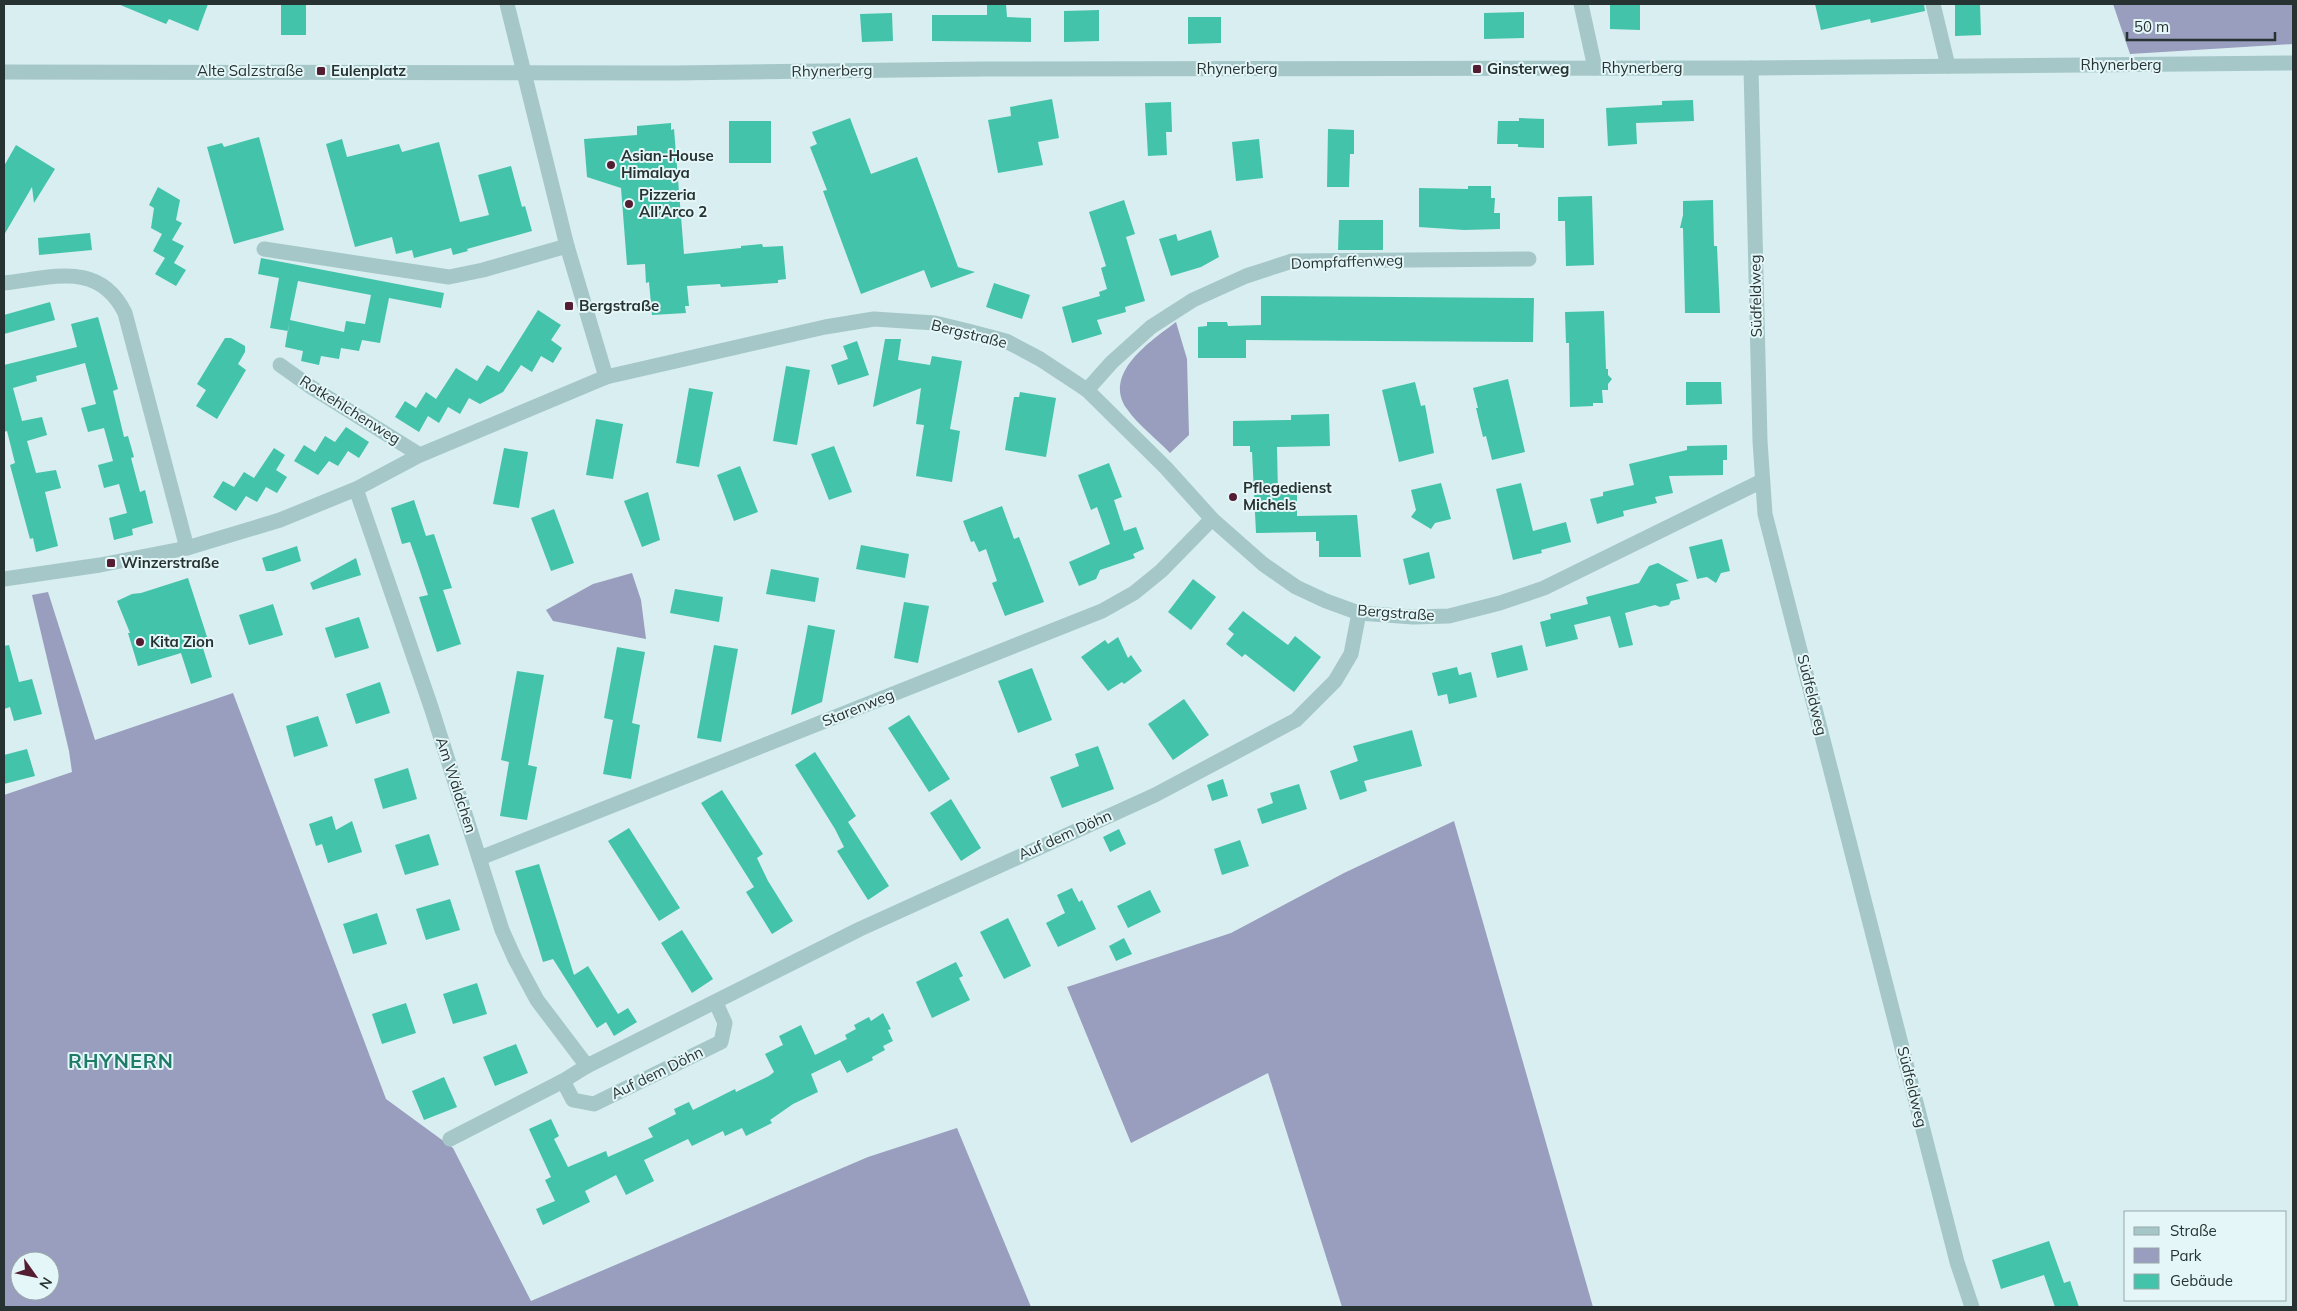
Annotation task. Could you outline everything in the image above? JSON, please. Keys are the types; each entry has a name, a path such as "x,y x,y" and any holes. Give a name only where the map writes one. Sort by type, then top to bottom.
{"street":[{"path":"507,4 567,246 606,376"},
{"path":"1580,4 1596,68"},
{"path":"1933,4 1948,66"},
{"name":"Rhynerberg","path":"525,72 1751,68 2293,64"},
{"name":"Südfeldweg","path":"1751,68 1762,481 1768,523 1952,1244 1972,1307"},
{"name":"Alte Salzstraße","path":"4,72 525,72"},
{"path":"264,249 449,277 483,270 567,246"},
{"name":"Dompfaffenweg","path":"1087,390 1112,362 1151,327 1193,300 1246,276 1292,261 1529,259"},
{"path":"4,283 75,276 92,278 108,288 119,301 125,313 187,548"},
{"name":"Bergstraße","path":"4,579 100,565 187,548 280,520 356,489 420,455 606,376 796,333 874,319 935,323 1006,341 1040,358 1087,390 1166,468 1212,520 1263,564 1296,587 1359,613 1413,617 1449,616 1508,600 1544,588 1762,481"},
{"name":"Rotkehlchenweg","path":"280,365 311,387 420,455"},
{"name":"Am Wäldchen","path":"356,489 428,698 502,930 537,1000 587,1066"},
{"name":"Starenweg","path":"480,858 1102,611 1134,593 1161,571 1212,520"},
{"name":"Auf dem Döhn","path":"450,1139 563,1081 587,1066 716,1003 860,929 1155,795 1296,720 1335,681 1351,654 1359,613"},
{"name":"Auf dem Döhn","path":"563,1081 573,1100 594,1104 720,1042 725,1023 716,1003"}],"green space":[{"path":"2113,4 2293,4 2293,44 2130,54"},
{"path":"1176,322 1187,359 1189,435 1170,453 1127,409 1121,396 1121,383 1125,371 1133,359 1143,348"},
{"path":"632,573 641,600 646,639 553,621 546,610 593,584"},
{"path":"48,592 95,740 233,693 386,1099 453,1148 531,1301 868,1157 957,1128 1031,1307 4,1307 4,795 72,772 69,751 32,595"},
{"path":"1454,821 1593,1307 1342,1307 1268,1073 1131,1143 1067,987 1231,933 1344,873"}],"building":[{"path":"118,4 208,4 198,31 169,19 166,24"},
{"path":"281,4 306,4 306,35 281,35"},
{"path":"987,4 1006,4 1007,17 1031,18 1031,42 932,41 932,15 987,15"},
{"path":"1815,4 1924,4 1925,11 1871,23 1870,19 1821,30"},
{"path":"1955,4 1980,4 1981,35 1955,36"},
{"path":"1610,5 1640,5 1640,30 1610,29"},
{"path":"1099,10 1099,41 1064,42 1064,11"},
{"path":"1524,12 1524,38 1484,39 1484,13"},
{"path":"892,13 893,41 862,42 860,14"},
{"path":"1188,17 1221,17 1221,43 1188,44"},
{"path":"1052,99 1059,138 1038,142 1043,165 998,173 988,120 1011,116 1010,107"},
{"path":"1693,100 1694,121 1636,123 1637,144 1608,146 1606,108 1662,105 1662,101"},
{"path":"1171,102 1172,132 1166,132 1167,155 1148,156 1145,103"},
{"path":"850,118 871,174 917,157 958,267 975,272 931,288 924,270 861,294 823,191 827,190 810,147 817,144 812,132"},
{"path":"1519,118 1544,119 1544,148 1518,147 1518,144 1497,144 1498,121 1519,121"},
{"path":"729,121 771,121 771,163 729,163"},
{"path":"671,123 671,130 674,129 684,254 762,244 763,247 783,246 786,279 778,280 778,283 721,287 720,284 687,286 689,306 685,306 686,313 652,315 649,282 646,283 645,264 627,265 621,188 587,177 584,139 637,135 637,126"},
{"path":"1328,129 1354,130 1354,154 1350,154 1349,187 1327,187"},
{"path":"259,137 284,230 234,244 207,147 222,143 224,147"},
{"path":"342,139 347,157 399,144 402,152 439,142 460,222 489,215 478,175 511,166 522,207 525,206 532,231 467,249 468,251 453,255 451,248 414,258 412,250 396,254 392,237 355,247 326,144"},
{"path":"1259,139 1263,178 1236,181 1232,142"},
{"path":"16,145 55,169 34,203 32,187 4,235 4,166"},
{"path":"1468,186 1491,186 1491,198 1495,198 1494,213 1500,213 1500,229 1464,230 1419,227 1419,188 1468,189"},
{"path":"158,187 180,200 176,220 182,223 172,240 184,246 174,263 186,270 176,286 155,274 165,258 153,251 162,234 151,228 154,208 149,205"},
{"path":"1592,196 1594,265 1566,266 1565,221 1558,221 1558,197"},
{"path":"1124,200 1135,234 1126,237 1145,301 1125,307 1126,312 1097,320 1102,334 1072,343 1062,307 1100,296 1099,292 1107,289 1101,268 1106,266 1089,212"},
{"path":"1713,200 1714,246 1717,246 1720,313 1685,313 1683,228 1680,228 1683,215 1683,201"},
{"path":"1339,220 1383,220 1383,250 1338,250"},
{"path":"1211,230 1219,257 1201,267 1171,276 1159,239 1176,234 1178,241"},
{"path":"90,233 92,250 39,255 38,238"},
{"path":"261,258 444,293 441,308 389,298 380,343 362,340 359,351 341,348 339,359 321,356 319,365 301,361 303,351 285,347 288,331 270,328 279,278 258,274","holes":["298,281 371,295 365,324 346,321 344,332 290,320"]},
{"path":"994,283 1030,295 1022,319 986,307"},
{"path":"1261,296 1534,298 1533,342 1246,340 1246,358 1198,358 1198,327 1207,326 1207,322 1227,322 1228,326 1261,325"},
{"path":"50,302 55,320 4,334 4,315"},
{"path":"538,310 561,325 551,340 562,348 553,363 541,356 532,372 521,365 503,392 480,404 469,398 460,414 448,407 439,423 428,416 419,432 395,417 405,401 416,408 426,392 436,399 456,368 477,381 487,365 499,372"},
{"path":"1604,311 1606,369 1608,369 1608,375 1612,379 1608,384 1608,390 1602,390 1603,403 1593,403 1593,406 1570,407 1569,343 1566,343 1565,312"},
{"path":"98,317 118,389 113,391 124,437 128,436 134,457 131,458 140,492 145,490 153,523 132,529 133,535 114,540 109,518 127,513 119,484 104,488 98,465 113,461 104,428 88,432 81,408 96,404 85,363 36,376 37,381 13,388 22,421 42,417 47,435 27,441 36,473 56,470 61,488 45,492 58,546 36,552 33,538 30,539 10,465 15,463 7,431 4,432 4,365 77,347 71,324"},
{"path":"225,338 231,338 245,346 245,352 238,364 246,370 217,419 196,406 206,390 197,384"},
{"path":"885,339 901,339 898,360 930,365 932,356 962,361 950,429 960,431 952,482 916,476 924,425 916,424 921,388 873,407"},
{"path":"857,341 869,375 838,385 831,365 848,359 843,346"},
{"path":"786,366 810,370 797,445 773,441"},
{"path":"1508,379 1525,452 1492,460 1486,436 1483,437 1473,388"},
{"path":"1415,382 1421,406 1425,405 1434,453 1399,462 1382,390"},
{"path":"1686,382 1721,382 1722,404 1686,405"},
{"path":"689,388 713,392 699,467 676,463"},
{"path":"1020,392 1056,398 1046,457 1005,450 1014,397 1019,397"},
{"path":"1329,414 1330,446 1277,447 1278,494 1297,494 1297,516 1357,515 1361,557 1319,557 1319,541 1316,541 1316,532 1256,533 1252,452 1250,452 1250,446 1233,446 1233,421 1291,420 1291,415"},
{"path":"596,419 623,424 613,479 586,475"},
{"path":"346,427 369,442 359,458 348,451 338,466 329,461 318,475 294,461 304,445 315,452 325,436 335,442"},
{"path":"1727,445 1727,460 1723,460 1723,475 1669,476 1673,493 1655,497 1657,503 1623,511 1624,516 1597,524 1590,499 1603,496 1603,492 1634,485 1629,464 1687,450 1687,446"},
{"path":"834,446 852,492 829,500 811,454"},
{"path":"274,448 285,455 276,470 287,477 277,493 266,487 257,502 246,496 236,511 213,497 223,481 234,487 244,472 254,478"},
{"path":"504,448 528,452 519,508 493,504"},
{"path":"1109,463 1122,497 1114,500 1124,531 1136,527 1144,549 1133,554 1135,558 1100,570 1096,579 1079,586 1069,562 1110,544 1097,507 1091,510 1078,475"},
{"path":"740,466 758,512 734,521 717,475"},
{"path":"1441,483 1451,519 1435,523 1431,529 1411,517 1416,510 1411,490"},
{"path":"1521,483 1533,531 1566,522 1571,542 1541,550 1542,553 1513,560 1496,489"},
{"path":"648,492 660,540 642,547 624,501"},
{"path":"414,500 426,536 434,534 452,588 443,590 461,644 437,652 419,597 428,595 410,542 402,544 391,508"},
{"path":"1002,506 1014,539 1019,537 1044,602 1005,616 992,583 997,581 986,549 979,552 974,541 971,542 963,521"},
{"path":"554,509 574,563 551,571 531,518"},
{"path":"1722,539 1730,571 1721,573 1716,583 1707,577 1697,579 1689,547"},
{"path":"861,545 909,554 905,578 856,569"},
{"path":"297,546 301,561 273,571 266,571 262,558"},
{"path":"1429,552 1435,578 1409,585 1403,559"},
{"path":"356,558 361,575 313,590 310,583"},
{"path":"1658,563 1689,581 1676,584 1680,599 1671,601 1669,605 1660,607 1655,605 1625,613 1633,645 1619,648 1610,616 1574,625 1578,639 1546,647 1540,622 1551,619 1550,614 1588,604 1586,597 1639,583 1649,566"},
{"path":"771,569 819,578 815,602 766,594"},
{"path":"188,578 209,643 202,645 212,677 191,684 181,653 138,666 128,633 130,633 117,601 132,594 141,593"},
{"path":"1193,579 1216,597 1191,630 1168,612"},
{"path":"675,589 723,597 719,622 670,613"},
{"path":"904,602 929,606 918,663 894,658"},
{"path":"273,604 283,635 249,645 239,615"},
{"path":"1243,611 1288,645 1295,636 1321,657 1294,692 1245,654 1242,657 1226,644 1234,634 1228,629"},
{"path":"359,617 369,648 335,658 325,628"},
{"path":"808,625 835,630 822,702 791,715"},
{"path":"1118,637 1128,658 1131,655 1142,671 1124,684 1122,682 1108,691 1081,657 1105,640 1108,644"},
{"path":"9,645 19,682 32,679 42,714 14,721 10,707 4,709 4,646"},
{"path":"714,645 738,649 721,742 697,738"},
{"path":"1522,645 1528,670 1497,678 1491,653"},
{"path":"617,647 645,652 632,723 640,725 631,779 603,774 613,720 604,718"},
{"path":"1457,667 1459,675 1471,672 1477,697 1449,704 1447,694 1438,696 1432,673"},
{"path":"1032,668 1052,720 1018,733 998,681"},
{"path":"517,671 544,675 528,765 537,767 527,820 500,816 509,762 501,760"},
{"path":"380,682 390,713 356,724 346,694"},
{"path":"1184,699 1209,735 1173,760 1148,724"},
{"path":"909,715 950,779 929,792 888,728"},
{"path":"318,716 328,746 294,757 286,726"},
{"path":"1412,730 1422,766 1364,781 1367,791 1340,800 1330,771 1358,761 1353,746"},
{"path":"1098,746 1114,789 1062,808 1050,777 1079,766 1075,754"},
{"path":"27,749 35,776 4,784 4,755"},
{"path":"815,752 856,816 848,822 889,886 868,900 837,851 844,847 835,829 795,765"},
{"path":"408,768 417,799 383,809 374,779"},
{"path":"1223,779 1228,796 1212,801 1207,785"},
{"path":"1299,784 1307,809 1262,824 1257,809 1273,803 1270,793"},
{"path":"722,790 763,854 757,858 768,881 793,921 772,934 746,892 754,887 701,803"},
{"path":"951,799 981,848 961,861 930,813"},
{"path":"332,816 336,830 352,821 362,852 328,863 322,844 316,846 309,824"},
{"path":"629,828 680,908 659,921 608,841"},
{"path":"1119,829 1126,844 1110,852 1103,837"},
{"path":"429,834 439,865 405,875 395,845"},
{"path":"1240,840 1249,866 1222,875 1214,849"},
{"path":"539,864 574,975 588,966 618,1014 628,1008 637,1022 614,1036 606,1022 597,1028 553,959 543,962 515,871"},
{"path":"1072,888 1079,902 1082,900 1096,929 1058,947 1046,923 1065,913 1057,895"},
{"path":"1150,890 1161,912 1128,928 1117,906"},
{"path":"450,899 460,930 426,940 416,909"},
{"path":"377,913 387,944 353,954 343,924"},
{"path":"1008,918 1031,966 1004,979 980,932"},
{"path":"682,930 713,979 692,993 661,943"},
{"path":"1124,938 1132,954 1116,961 1109,946"},
{"path":"956,962 963,976 959,978 970,1000 932,1018 916,982"},
{"path":"477,983 487,1014 453,1024 443,994"},
{"path":"406,1003 416,1033 382,1044 372,1014"},
{"path":"883,1013 891,1029 888,1030 893,1041 883,1046 885,1050 872,1057 873,1060 847,1073 840,1060 811,1074 818,1092 793,1104 770,1120 772,1123 746,1136 742,1128 725,1136 723,1131 692,1146 688,1139 644,1160 654,1181 626,1195 616,1175 585,1191 590,1202 543,1225 536,1209 555,1201 545,1180 551,1177 529,1129 551,1119 559,1136 554,1139 568,1167 606,1151 608,1157 653,1137 648,1128 676,1114 674,1109 689,1102 693,1110 735,1089 736,1092 769,1076 774,1072 765,1054 783,1045 779,1036 801,1025 815,1055 847,1039 845,1035 856,1029 854,1025 869,1017 871,1021"},
{"path":"516,1044 528,1073 495,1086 483,1057"},
{"path":"444,1077 457,1107 424,1120 412,1091"},
{"path":"2049,1241 2064,1283 2070,1281 2079,1307 2055,1307 2044,1275 2001,1289 1992,1260"}],"place":[{"name":"Ginsterweg","path":"1477,69"},
{"name":"Eulenplatz","path":"321,71"},
{"name":"Asian-House Himalaya","path":"611,165"},
{"name":"Pizzeria All’Arco 2","path":"629,204"},
{"name":"Bergstraße","path":"569,306"},
{"name":"Pflegedienst Michels","path":"1233,497"},
{"name":"Winzerstraße","path":"111,563"},
{"name":"Kita Zion","path":"140,642"}],"district":[{"name":"RHYNERN","path":"121,1061"}]}
